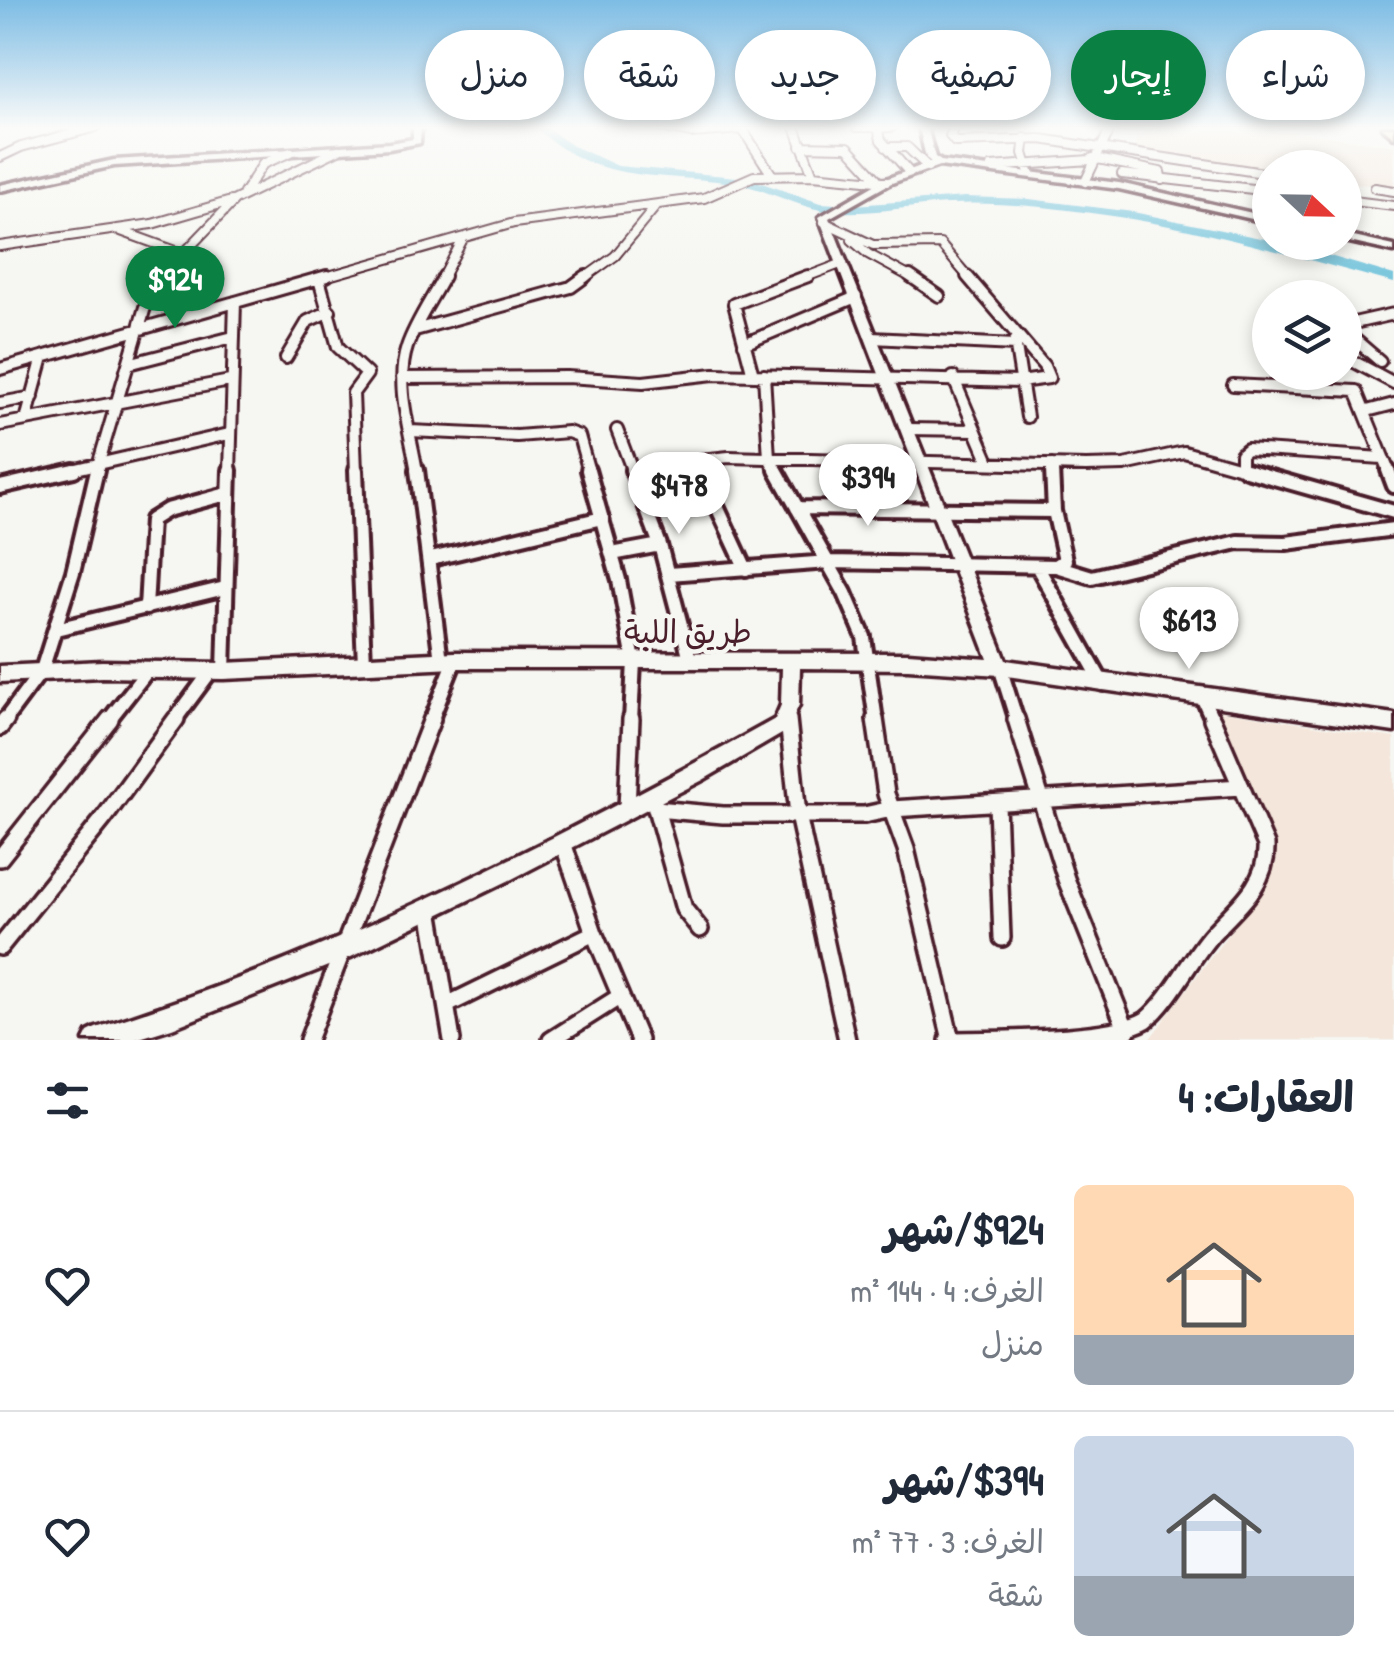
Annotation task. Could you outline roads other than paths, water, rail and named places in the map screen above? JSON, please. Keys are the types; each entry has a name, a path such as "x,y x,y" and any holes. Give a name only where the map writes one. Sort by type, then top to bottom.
{"street":[{"path":"0,188 57,176"},
{"path":"0,727 42,670 151,287 238,198 255,176"},
{"path":"0,246 181,218 238,198 285,176"},
{"path":"0,368 514,223 704,198 746,178 767,176"},
{"path":"794,176 882,181"},
{"path":"877,176 882,181"},
{"path":"825,218 882,181 898,176"},
{"path":"1060,176 1085,182 1119,176"},
{"path":"1085,182 1087,176"},
{"path":"1124,176 1252,215"},
{"path":"1126,176 1252,189"},
{"path":"1200,202 1204,176"},
{"path":"1375,188 1394,191"},
{"path":"1362,202 1394,206"},
{"path":"416,330 571,287 614,256 657,205"},
{"path":"402,378 568,376 643,382 714,374 758,374 1043,380 1048,373 940,244 886,247 852,236 825,218"},
{"path":"825,218 1000,667 1066,879 1127,1031"},
{"path":"118,230 181,254"},
{"path":"852,236 852,242 861,251 915,276 939,296"},
{"path":"308,1040 448,661 402,378 407,346 462,239"},
{"path":"1362,242 1394,250"},
{"path":"843,263 738,300 733,307 758,374 769,458 856,615 869,660 881,763 917,891 949,1040 1107,1038 1127,1031 1149,1018 1197,951 1256,886 1267,866 1266,845 1203,699"},
{"path":"319,279 338,347 367,374 353,393 364,664"},
{"path":"744,344 856,297"},
{"path":"0,947 218,671 226,588 235,302"},
{"path":"286,358 308,321 330,311"},
{"path":"1362,323 1394,314"},
{"path":"1014,332 1027,418"},
{"path":"128,364 232,337"},
{"path":"872,338 1015,344"},
{"path":"1362,344 1380,361"},
{"path":"26,420 43,357"},
{"path":"1366,365 1394,358"},
{"path":"1362,363 1394,384"},
{"path":"953,377 989,462"},
{"path":"0,425 230,381"},
{"path":"1233,385 1352,389 1360,393 1394,486"},
{"path":"0,403 33,397"},
{"path":"1367,411 1394,404"},
{"path":"909,428 974,430"},
{"path":"617,430 660,545 690,660"},
{"path":"410,431 517,436 576,432 612,554 634,660 628,808"},
{"path":"0,487 228,434"},
{"path":"1241,468 1241,454 1247,449 1387,462"},
{"path":"746,569 698,466 707,458 1124,466 1178,452 1394,512"},
{"path":"1052,465 1054,511 1065,556 1063,563 1056,566"},
{"path":"146,608 151,520 167,510 227,494"},
{"path":"797,508 1054,511"},
{"path":"431,559 602,518"},
{"path":"669,574 829,562 1056,566 1092,578 1238,542 1286,542 1394,529"},
{"path":"612,554 660,545"},
{"path":"1037,566 1103,684"},
{"path":"56,629 226,588"},
{"name":"طريق اللبة","path":"0,674 42,670 218,671 448,661 869,660 1000,667 1203,699 1394,723"},
{"path":"791,661 788,716 798,815 847,1040"},
{"path":"0,858 148,670"},
{"name":"طريق اللبة","path":"1373,718 1394,715"},
{"path":"108,1038 240,991 430,909 628,808 654,802 788,716"},
{"path":"654,802 723,815 864,815 1241,787"},
{"path":"654,802 684,909 700,929"},
{"path":"997,804 1002,938"},
{"path":"564,843 594,934 639,1040"},
{"path":"430,909 452,1040"},
{"path":"447,1006 594,934"},
{"path":"551,1040 619,997"}],"waterway":[{"path":"688,176 747,181 820,207 981,200 1089,209 1221,233 1394,279"}]}
